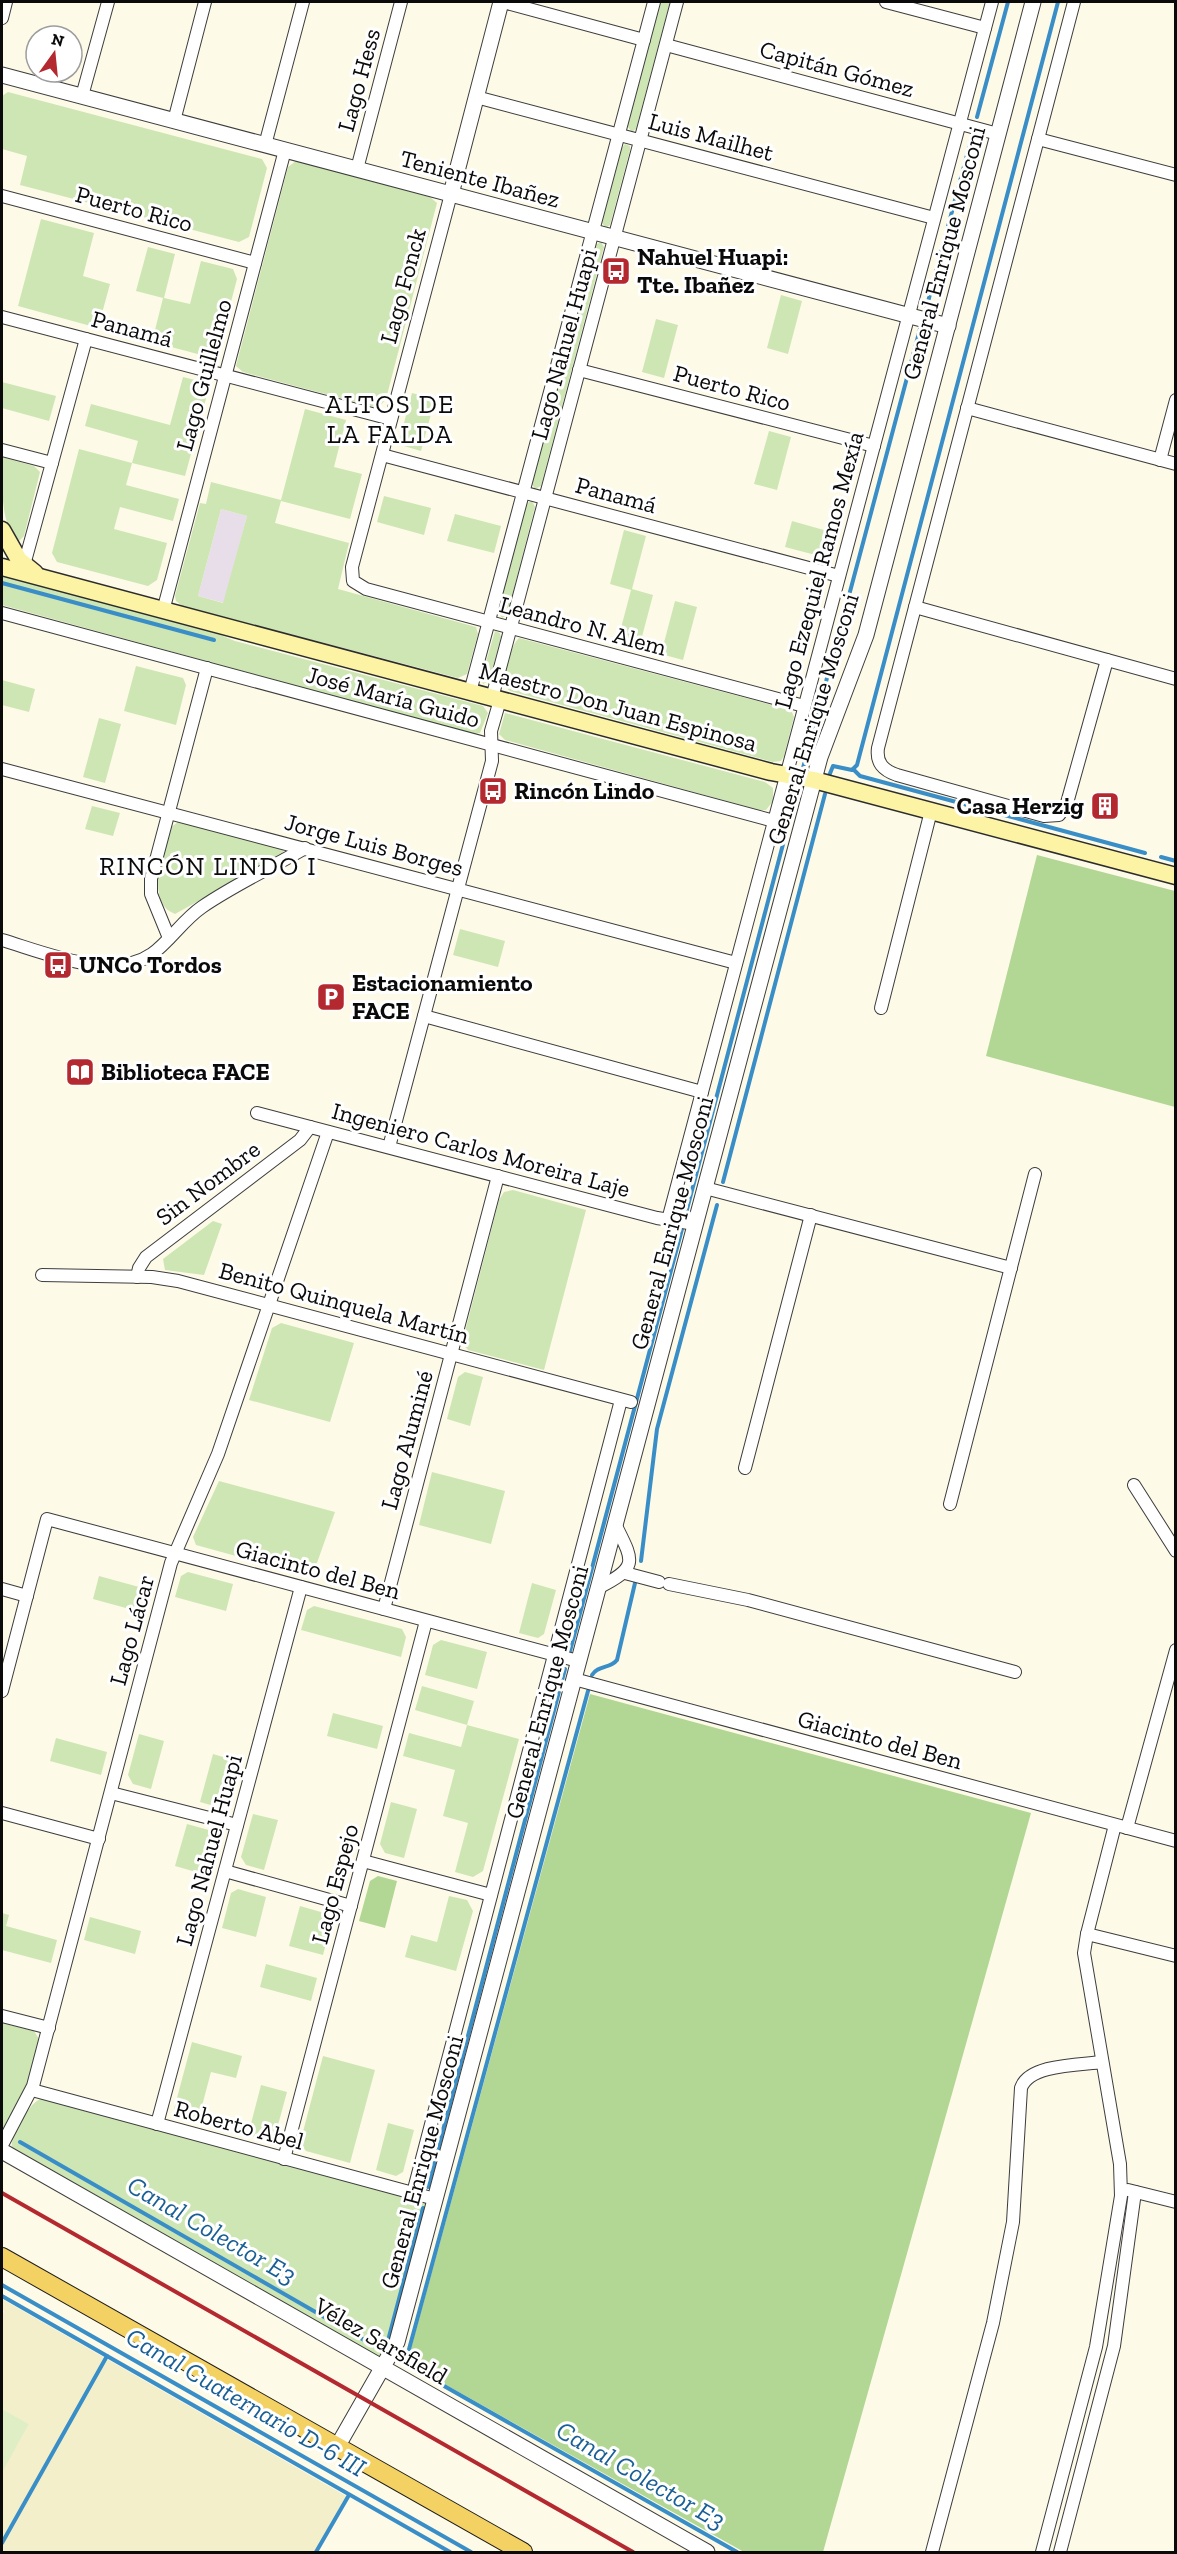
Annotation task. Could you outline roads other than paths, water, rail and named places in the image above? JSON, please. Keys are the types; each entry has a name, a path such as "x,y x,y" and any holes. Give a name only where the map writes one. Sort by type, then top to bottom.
{"main road":[{"name":"Maestro Don Juan Espinosa","path":"2,530 24,565 49,580"},
{"name":"Maestro Don Juan Espinosa","path":"2,567 496,699 1176,876"},
{"path":"2,2257 523,2553"}],"street":[{"path":"2,18 6,2"},
{"path":"82,96 108,2"},
{"path":"174,120 205,2"},
{"path":"265,145 303,2"},
{"name":"Lago Hess","path":"357,169 401,2"},
{"path":"502,2 644,40"},
{"name":"Lago Fonck","path":"353,581 352,567 502,2"},
{"name":"Lago Nahuel Huapi","path":"470,692 654,2"},
{"name":"Lago Nahuel Huapi","path":"389,1148 492,758 491,732 510,628 677,2"},
{"path":"886,2 985,28"},
{"name":"Lago Ezequiel Ramos Mexía","path":"668,1220 992,2"},
{"name":"General Enrique Mosconi","path":"338,2447 397,2342 814,780 822,751 863,644 1033,2"},
{"path":"1074,2 878,748 877,756 880,765 897,775 1044,816 1059,815 1067,803 1107,660"},
{"name":"Capitán Gómez","path":"666,45 998,134"},
{"name":"Teniente Ibañez","path":"2,75 948,326"},
{"name":"Luis Mailhet","path":"476,97 934,218"},
{"path":"1038,139 1176,175"},
{"name":"Lago Guillelmo","path":"163,610 285,150"},
{"name":"Puerto Rico","path":"2,196 255,263"},
{"name":"Panamá","path":"2,317 392,419"},
{"path":"24,565 86,339"},
{"name":"Puerto Rico","path":"579,370 874,446"},
{"path":"1160,460 1176,400"},
{"path":"967,408 1176,464"},
{"path":"2,450 52,463"},
{"name":"Panamá","path":"382,455 839,576"},
{"name":"Leandro N. Alem","path":"353,581 366,590 804,706"},
{"path":"915,607 1176,679"},
{"name":"José María Guido","path":"2,613 774,821"},
{"path":"169,938 153,902 150,887 152,871 207,668"},
{"name":"Jorge Luis Borges","path":"2,769 736,963"},
{"path":"882,1008 932,811"},
{"path":"2,940 101,966 142,959 153,953 200,908 305,849"},
{"path":"424,1016 702,1092"},
{"name":"Ingeniero Carlos Moreira Laje","path":"257,1113 668,1220 695,1224"},
{"name":"Sin Nombre","path":"137,1277 146,1257 300,1140 310,1126"},
{"name":"Lago Lácar","path":"2,2145 32,2090 175,1553 218,1454 328,1132"},
{"path":"950,1504 1035,1174"},
{"name":"Lago Aluminé","path":"384,1609 498,1176"},
{"path":"705,1188 1011,1268"},
{"path":"746,1468 811,1215"},
{"name":"Benito Quinquela Martín","path":"42,1275 137,1277 178,1281 626,1401 554,1655"},
{"path":"1134,1485 1176,1551"},
{"name":"Giacinto del Ben","path":"27,1596 47,1519 578,1661"},
{"path":"615,1524 630,1556 625,1573"},
{"path":"598,1588 625,1573 748,1600 1015,1672"},
{"name":"Lago Nahuel Huapi","path":"157,2124 301,1587"},
{"path":"2,1589 27,1596 2,1691"},
{"name":"Lago Espejo","path":"284,2158 426,1621"},
{"path":"1041,2553 1096,2347 1121,2189 1120,2164 1085,1959 1087,1934 1176,1650"},
{"path":"413,2193 554,1655"},
{"name":"Giacinto del Ben","path":"574,1679 1176,1841"},
{"path":"111,1793 237,1825"},
{"path":"2,1813 99,1839"},
{"path":"363,1861 491,1895"},
{"path":"225,1871 351,1906"},
{"path":"1087,1934 1176,1956"},
{"path":"2,2016 49,2028"},
{"path":"932,2553 993,2323 1013,2222 1021,2088 1026,2079 1038,2071 1102,2062"},
{"name":"Roberto Abel","path":"32,2090 435,2199"},
{"name":"Vélez Sarsfield","path":"2,2151 707,2553"},
{"path":"1121,2189 1176,2202"},
{"path":"1060,2553 1114,2346 1135,2192"}],"waterway":[{"path":"977,117 1008,2"},
{"path":"829,776 833,766 852,770 857,765 1058,2"},
{"path":"925,313 971,140"},
{"path":"803,768 920,329"},
{"path":"2,583 214,640"},
{"path":"854,770 860,776 1145,853"},
{"path":"686,1213 797,791"},
{"path":"723,1182 825,794"},
{"path":"1161,857 1176,861"},
{"path":"641,1561 657,1429 717,1205"},
{"path":"570,1651 682,1229"},
{"path":"592,1675 617,1660 635,1583"},
{"path":"428,2187 565,1669"},
{"path":"405,2364 588,1691"},
{"name":"Canal Colector E3","path":"20,2142 385,2352 423,2208"},
{"name":"Canal Cuaternario D-6 III","path":"2,2285 471,2552"},
{"path":"2,2296 450,2552"},
{"path":"2,2543 107,2356"},
{"name":"Canal Colector E3","path":"400,2361 737,2552"},
{"path":"316,2552 349,2495"}],"railway":[{"path":"2,2193 633,2552"}],"place":[{"name":"Nahuel Huapi: Tte. Ibañez","path":"616,271"},
{"name":"Rincón Lindo","path":"493,791"},
{"name":"Casa Herzig","path":"1105,806"},
{"name":"UNCo Tordos","path":"58,965"},
{"name":"Estacionamiento FACE","path":"331,997"},
{"name":"Biblioteca FACE","path":"80,1072"}],"district":[{"name":"ALTOS DE LA FALDA","path":"390,418"},
{"name":"RINCÓN LINDO I","path":"208,866"}]}
